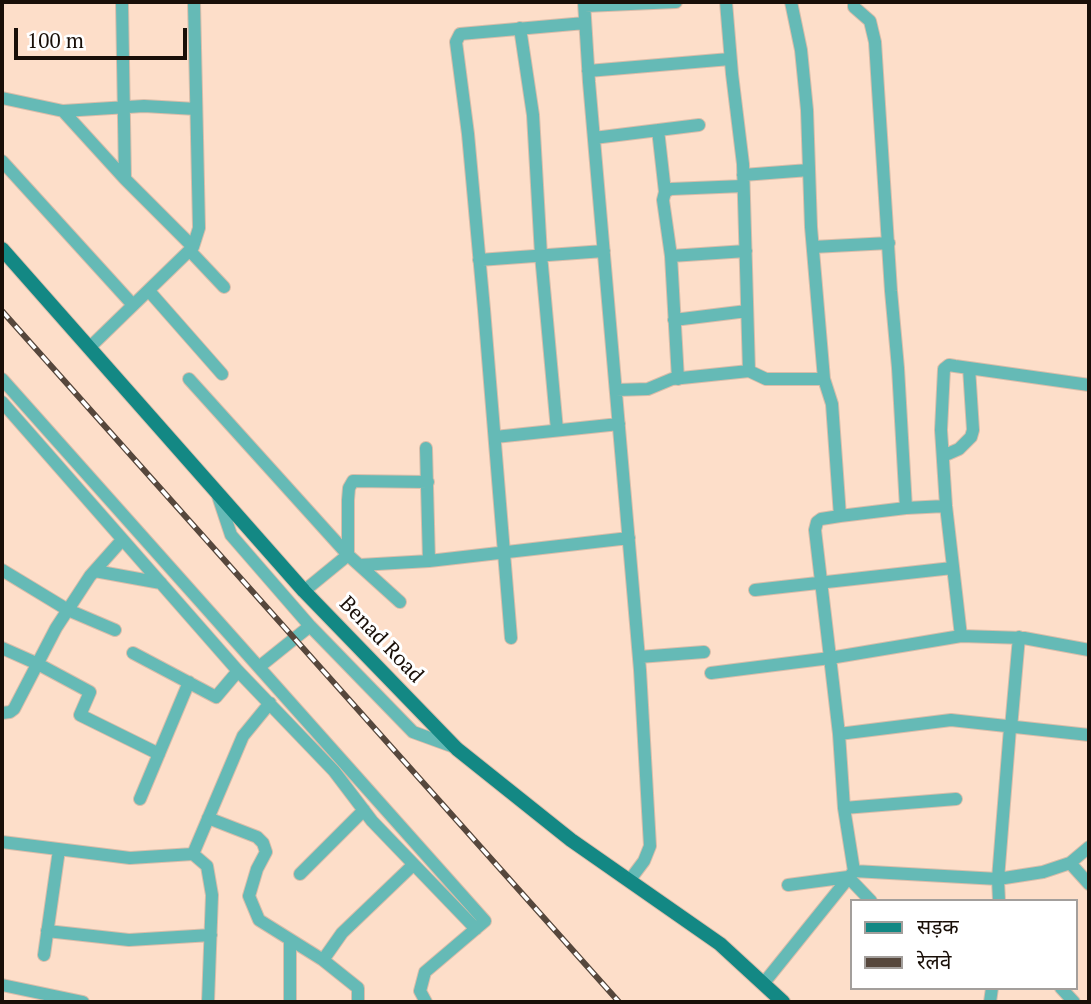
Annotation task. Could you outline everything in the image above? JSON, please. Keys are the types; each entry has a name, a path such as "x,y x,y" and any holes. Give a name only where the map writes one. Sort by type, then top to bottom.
{"main road":[{"name":"Benad Road","path":"2,249 304,591 457,748 571,841 719,944 783,1002"}],"street":[{"path":"122,2 125,179"},
{"path":"89,348 191,249 199,228 194,2"},
{"path":"629,881 644,861 650,846 639,657 584,4 676,2"},
{"path":"726,2 743,181 749,371"},
{"path":"791,2 801,50 824,379 832,404 840,516"},
{"path":"854,2 854,7 870,21 875,42 906,508"},
{"path":"511,638 506,551 468,134 456,42 460,34 585,23"},
{"path":"520,28 533,115 541,255 557,430"},
{"path":"588,71 730,59"},
{"path":"2,98 63,111 144,106 196,108"},
{"path":"63,111 224,288"},
{"path":"594,138 699,125"},
{"path":"658,130 665,192 663,200 671,256 678,379"},
{"path":"2,161 133,306"},
{"path":"665,192 809,170"},
{"path":"813,247 889,243"},
{"path":"479,260 604,251"},
{"path":"671,256 746,251"},
{"path":"149,291 222,373"},
{"path":"674,320 747,311"},
{"path":"961,636 952,568 941,430 944,369 949,365 1089,385"},
{"path":"943,456 959,449 971,437 973,430 969,368"},
{"path":"616,390 648,389 678,379 749,371 766,379 824,379"},
{"path":"2,379 485,921 425,972 420,991 426,1002"},
{"path":"189,379 348,555 400,602"},
{"path":"16,394 3,408 239,671 334,771 364,810 413,865 476,929"},
{"path":"495,437 619,424"},
{"path":"426,448 429,561"},
{"path":"348,555 348,500 353,481 428,482"},
{"path":"216,491 231,535 310,626 412,732 457,748"},
{"path":"870,899 851,874 839,734 815,530 817,522 840,516 946,506"},
{"path":"360,565 429,561 629,538"},
{"path":"2,713 14,709 68,610 95,571 122,540"},
{"path":"304,591 348,555"},
{"path":"755,590 952,568"},
{"path":"2,570 68,610 116,630"},
{"path":"95,571 161,583"},
{"path":"258,667 310,626"},
{"path":"711,673 830,658 961,636 1018,637 1089,650"},
{"path":"999,899 998,879 1018,637"},
{"path":"2,648 90,692 80,715 159,754"},
{"path":"639,657 704,652"},
{"path":"133,653 216,697 239,671"},
{"path":"140,799 189,682"},
{"path":"193,854 243,736 270,703"},
{"path":"839,734 951,720 1089,735"},
{"path":"844,808 956,799"},
{"path":"300,874 364,810"},
{"path":"208,818 257,837 263,844 266,852 257,869 249,896 259,920 323,960 358,988 358,1002"},
{"path":"2,842 130,858 193,854 208,866 212,895 208,1002"},
{"path":"788,885 851,874 998,879 1043,872 1070,863 1089,847"},
{"path":"44,955 60,849"},
{"path":"1070,863 1089,884"},
{"path":"323,960 342,933 413,865"},
{"path":"763,984 851,874"},
{"path":"47,931 129,940 211,935"},
{"path":"290,940 290,1002"},
{"path":"2,985 83,1002"}],"railway":[{"path":"2,311 619,1002"}]}
